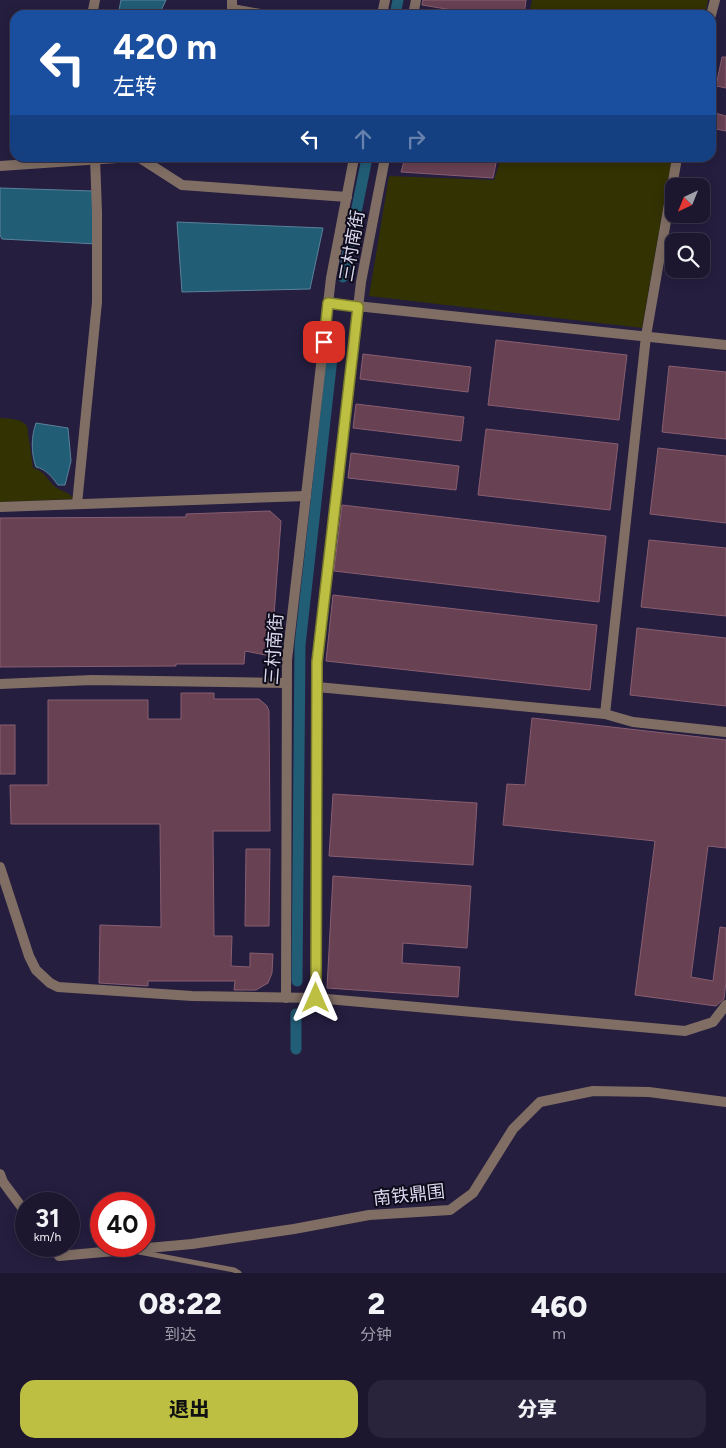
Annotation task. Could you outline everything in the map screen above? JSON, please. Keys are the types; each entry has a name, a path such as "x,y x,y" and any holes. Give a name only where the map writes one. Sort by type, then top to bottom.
{"street":[{"path":"232,0 232,9 238,10"},
{"path":"0,166 48,162"},
{"path":"77,504 97,302 95,162"},
{"path":"146,162 182,184 347,197"},
{"name":"三村南街","path":"286,998 287,660 331,278 353,162"},
{"name":"三村南街","path":"316,998 317,662 361,282 384,162"},
{"path":"605,714 646,336 676,162"},
{"path":"328,303 726,344"},
{"path":"0,507 306,496"},
{"path":"0,684 92,680 287,683"},
{"path":"317,687 605,714 633,722 726,732"},
{"path":"0,867 29,956 36,970 50,983 58,987 192,996 316,998 685,1031 713,1022 726,1005"},
{"name":"南铁鼎围","path":"155,1247 276,1232 370,1215 450,1210 473,1193 513,1129 540,1102 593,1091 649,1092 726,1102"},
{"path":"0,1174 3,1182 15,1198"}],"lane":[{"path":"155,1255 234,1270 239,1273"}],"shaded area":[{"path":"532,0 708,0 706,10 530,10"},
{"path":"500,162 671,162 668,178 665,178 665,198 642,328 369,296 389,176 494,180"},
{"path":"0,418 18,420 25,423 33,468 44,474 60,490 68,493 74,499 0,502"}],"water":[{"path":"121,0 166,0 161,10 119,10"},
{"path":"0,188 92,191 97,244 2,239 0,235"},
{"path":"177,222 323,228 310,289 182,292"},
{"path":"36,423 68,428 71,461 65,485 58,485 46,471 36,467 32,445"}],"building":[{"path":"423,0 526,0 525,10 452,10 422,5"},
{"path":"722,57 726,57 726,88 716,86"},
{"path":"716,113 726,116 726,131 716,129"},
{"path":"404,162 496,162 493,178 401,172"},
{"path":"496,340 627,355 619,420 488,405"},
{"path":"363,354 471,367 468,392 360,379"},
{"path":"669,366 726,372 726,439 662,432"},
{"path":"356,404 464,417 461,441 353,428"},
{"path":"486,429 618,444 610,510 478,495"},
{"path":"658,448 726,456 726,523 650,514"},
{"path":"351,453 459,466 456,490 348,478"},
{"path":"342,505 606,536 599,602 334,571"},
{"path":"270,511 281,521 271,656 245,651 244,664 0,667 0,518 186,517 186,514"},
{"path":"649,540 726,548 726,616 641,607"},
{"path":"333,595 597,625 590,690 326,661"},
{"path":"637,628 726,638 726,706 630,695"},
{"path":"181,693 214,693 214,699 259,699 267,706 269,711 270,831 213,831 214,936 232,936 231,966 250,967 250,953 273,954 272,973 268,983 256,990 234,990 235,981 148,981 148,986 99,983 100,925 161,927 160,824 11,824 10,785 48,785 48,700 148,700 148,719 181,719"},
{"path":"532,718 726,740 726,848 708,846 691,977 713,981 720,927 726,928 726,982 724,999 716,1006 635,995 655,841 503,825 507,784 525,785"},
{"path":"0,725 15,725 15,774 0,774"},
{"path":"333,794 477,803 473,865 329,856"},
{"path":"246,849 270,849 269,926 245,926"},
{"path":"333,876 471,886 467,948 403,943 402,963 460,967 458,997 327,988"}],"waterway":[{"path":"396,10 398,0"},
{"path":"343,277 366,162"},
{"path":"297,981 300,645 335,331"},
{"path":"296,1014 296,1049"}],"route":[{"path":"316,998 317,662 358,307 328,303 324,342"}]}
